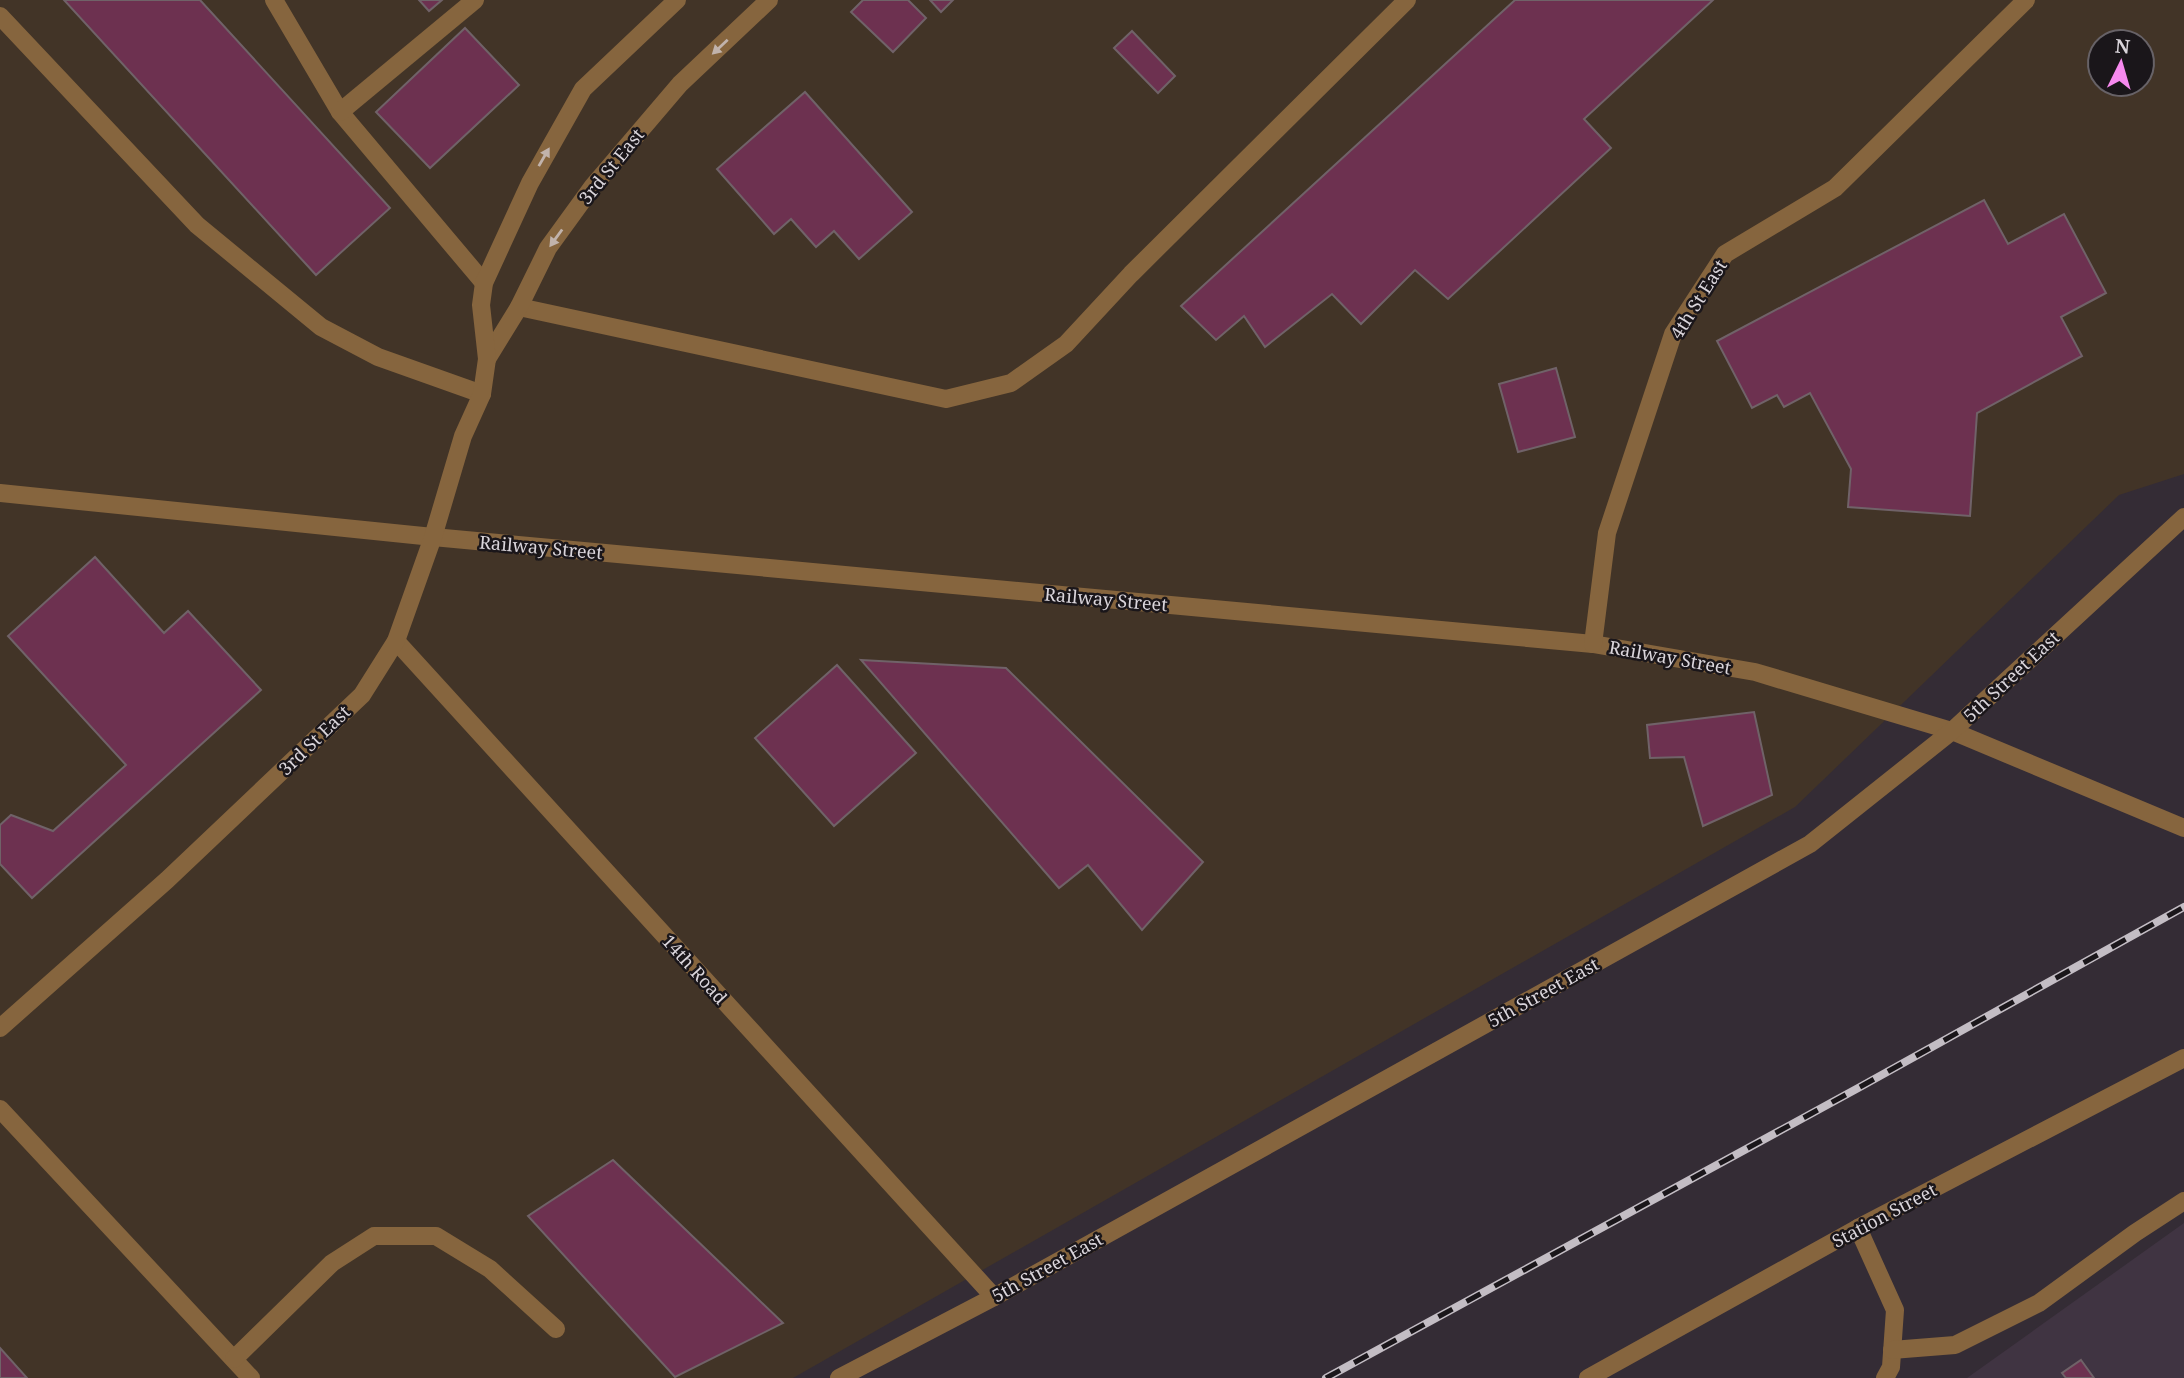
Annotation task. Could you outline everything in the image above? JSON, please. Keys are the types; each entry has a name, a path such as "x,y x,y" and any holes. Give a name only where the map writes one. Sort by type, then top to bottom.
{"street":[{"path":"274,0 340,113 484,283"},
{"path":"340,113 475,0"},
{"name":"3rd St East","path":"0,1028 167,880 362,695 396,641 433,537 463,436 482,394 487,359 481,305 484,283 530,183 583,89 677,0"},
{"name":"3rd St East","path":"487,359 519,307 548,248 593,186 680,84 769,0"},
{"path":"519,307 946,399 1011,383 1066,344 1131,274 1407,0"},
{"name":"4th St East","path":"1593,644 1607,533 1673,334 1725,254 1835,188 2026,0"},
{"path":"0,16 197,225 321,327 378,357 482,394"},
{"name":"Railway Street","path":"0,493 433,537 1593,644 1755,672 1952,731 2184,828"},
{"name":"5th Street East","path":"839,1378 994,1297 1810,844 1952,731 2184,517"},
{"name":"14th Road","path":"396,641 994,1297"},
{"name":"Station Street","path":"1588,1378 1858,1228 2184,1058"},
{"path":"0,1109 251,1378"},
{"path":"1892,1350 1955,1345 2039,1303 2184,1201"},
{"path":"1858,1228 1895,1310 1891,1367 1885,1378"},
{"path":"233,1359 332,1263 374,1236 436,1236 490,1269 556,1329"}],"shaded area":[{"path":"0,0 2184,0 2184,474 2119,495 1795,807 793,1378 0,1378"},
{"path":"2184,1223 2184,1378 1967,1378"}],"building":[{"path":"64,0 200,0 390,208 316,275"},
{"path":"419,0 442,0 429,11"},
{"path":"863,0 908,0 926,18 893,52 851,12"},
{"path":"930,0 953,0 941,12"},
{"path":"1515,0 1713,0 1584,119 1611,148 1448,299 1415,270 1361,324 1332,294 1265,347 1244,316 1216,340 1181,306"},
{"path":"465,28 519,85 430,168 376,112"},
{"path":"1132,31 1175,76 1158,93 1114,48"},
{"path":"805,92 912,212 859,259 834,231 816,247 791,219 774,234 717,169"},
{"path":"1984,200 2008,244 2064,214 2106,293 2061,317 2082,356 1977,413 1970,516 1848,507 1851,469 1810,393 1784,407 1777,395 1752,408 1717,341"},
{"path":"1556,368 1575,437 1518,452 1499,384"},
{"path":"95,557 164,633 188,611 261,690 32,898 0,864 0,825 11,815 53,831 126,765 8,636"},
{"path":"861,660 1006,668 1203,862 1142,930 1088,865 1059,888"},
{"path":"837,665 916,753 834,826 755,738"},
{"path":"1754,712 1772,795 1703,826 1684,757 1650,758 1647,725"},
{"path":"613,1160 783,1323 675,1377 528,1216"},
{"path":"0,1348 27,1378 0,1378"},
{"path":"2081,1360 2094,1378 2066,1378 2062,1373"}],"railway":[{"path":"1326,1378 2184,907"}]}
